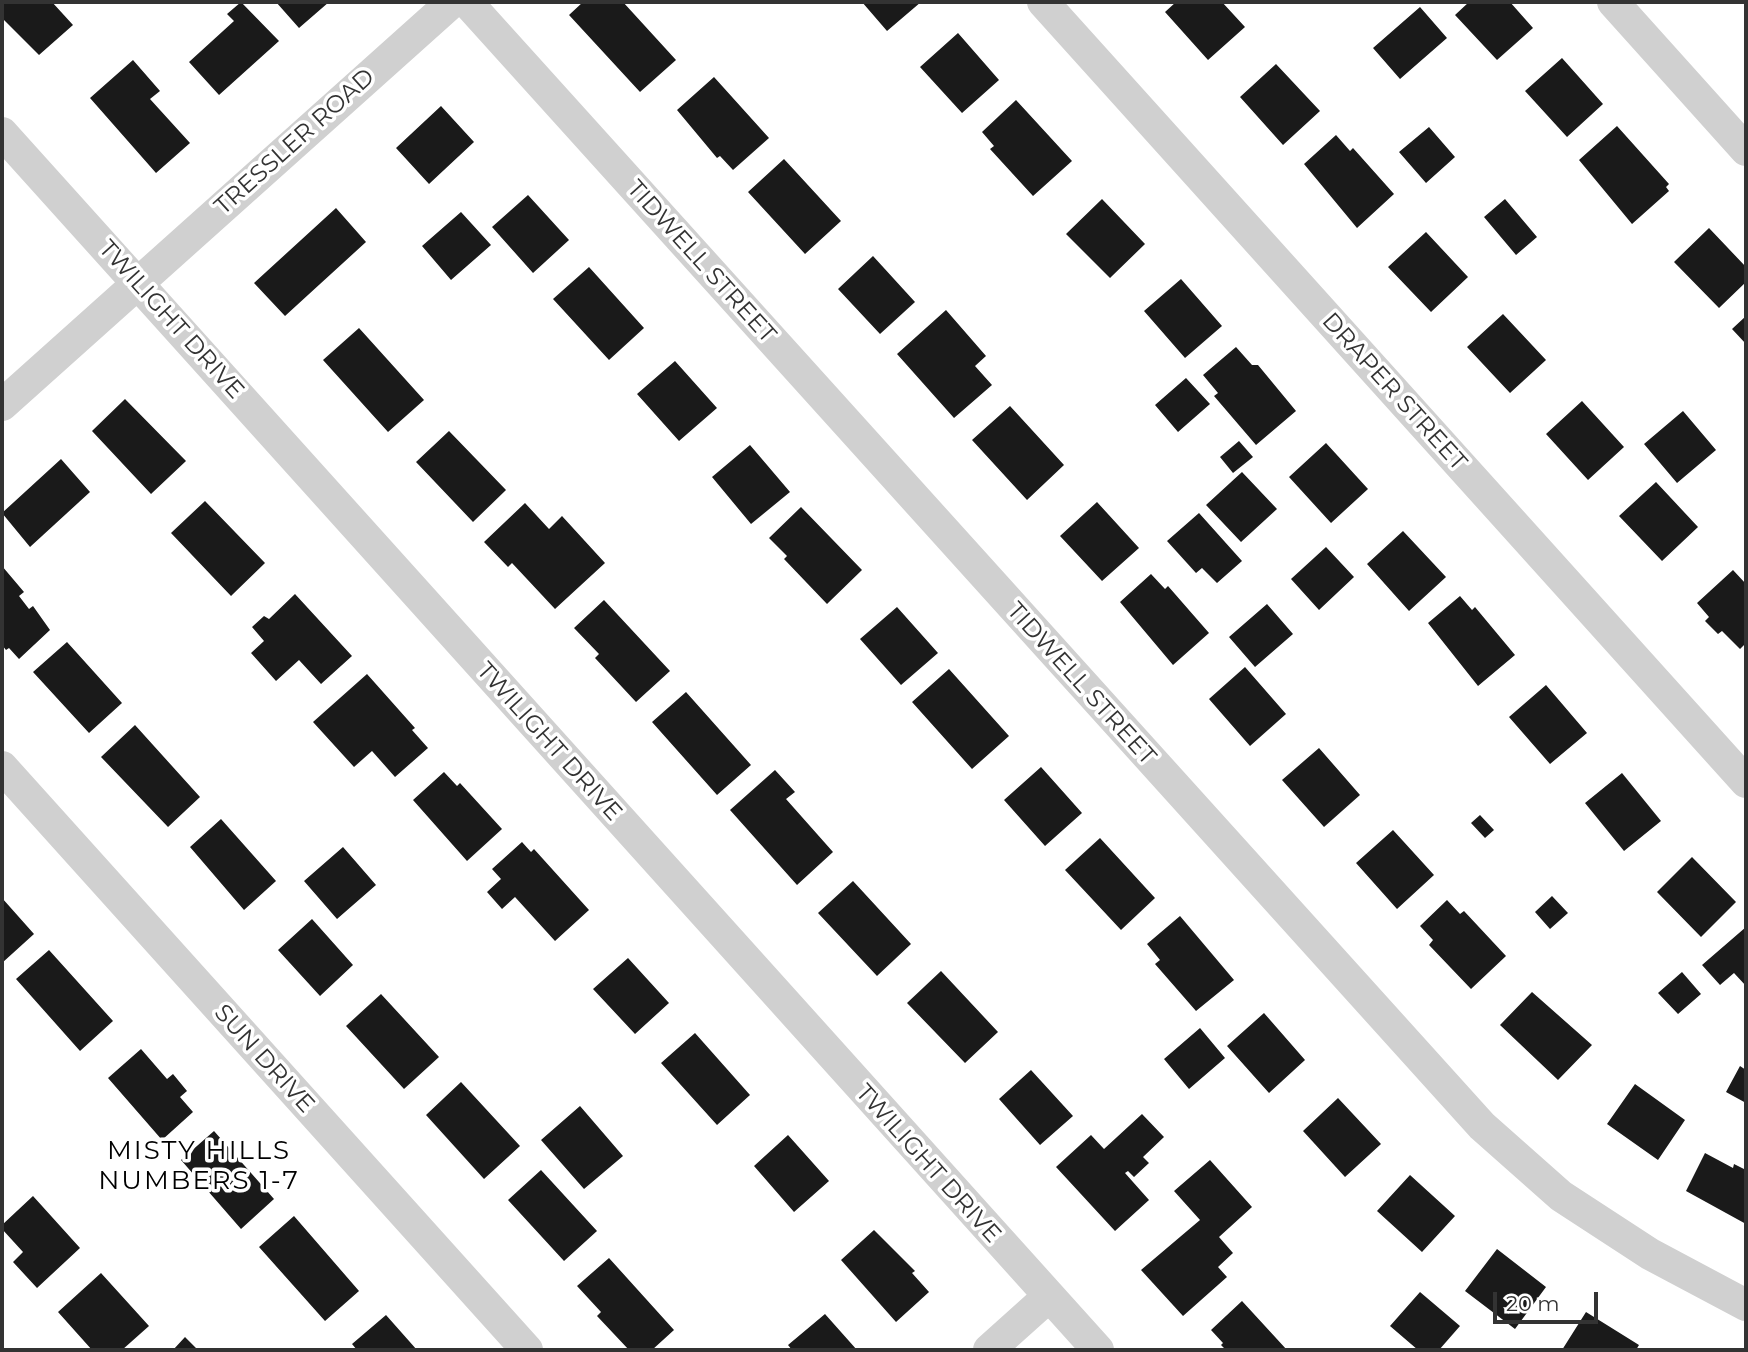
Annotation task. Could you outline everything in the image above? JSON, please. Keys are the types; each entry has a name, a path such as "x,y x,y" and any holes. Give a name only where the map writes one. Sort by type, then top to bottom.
{"street":[{"name":"TRESSLER ROAD","path":"138,283 453,2"},
{"name":"TIDWELL STREET","path":"467,2 1482,1126 1561,1196 1650,1254 1746,1305"},
{"name":"DRAPER STREET","path":"1043,2 1746,782"},
{"path":"1613,2 1746,150"},
{"name":"TWILIGHT DRIVE","path":"2,133 1098,1350"},
{"path":"2,405 138,283"},
{"name":"SUN DRIVE","path":"2,767 527,1350"},
{"path":"989,1350 1048,1297"}],"building":[{"path":"2,2 52,2 73,25 39,55 2,18"},
{"path":"241,2 279,41 219,95 189,62 234,21 227,14"},
{"path":"276,2 329,2 299,28"},
{"path":"583,2 623,2 676,60 640,92 569,15"},
{"path":"862,2 921,2 887,31"},
{"path":"1176,2 1222,2 1245,27 1208,60 1165,12"},
{"path":"1469,2 1510,2 1533,28 1497,60 1455,15"},
{"path":"1420,7 1447,38 1400,79 1373,48"},
{"path":"958,33 999,80 962,113 920,67"},
{"path":"1562,58 1603,104 1567,137 1525,91"},
{"path":"133,60 160,91 150,99 190,143 156,173 90,98"},
{"path":"1276,64 1320,111 1283,145 1240,97"},
{"path":"714,77 769,138 733,170 720,156 717,158 677,110"},
{"path":"1016,100 1072,161 1033,196 990,149 994,146 982,132"},
{"path":"441,106 474,142 429,184 396,148"},
{"path":"1617,126 1669,184 1666,187 1669,191 1632,224 1579,160"},
{"path":"1429,127 1455,157 1426,183 1399,152"},
{"path":"1336,135 1350,151 1353,148 1394,194 1357,228 1304,164"},
{"path":"784,159 841,221 805,254 748,192"},
{"path":"528,195 569,240 533,273 492,227"},
{"path":"1102,199 1145,244 1110,278 1066,234"},
{"path":"1505,199 1537,237 1516,255 1484,217"},
{"path":"336,208 366,242 285,316 254,283"},
{"path":"461,212 491,245 451,280 422,246"},
{"path":"1709,228 1746,267 1746,282 1719,308 1674,262"},
{"path":"1426,232 1468,277 1431,312 1388,267"},
{"path":"873,256 915,302 880,334 838,289"},
{"path":"589,267 644,328 609,360 553,299"},
{"path":"1181,279 1222,326 1185,358 1144,311"},
{"path":"946,310 986,356 975,366 992,385 954,418 897,354"},
{"path":"1503,314 1546,360 1510,393 1467,347"},
{"path":"1746,316 1746,344 1732,329"},
{"path":"359,328 424,400 388,432 323,360"},
{"path":"1236,347 1252,365 1258,365 1296,411 1256,445 1214,396 1218,393 1203,375"},
{"path":"675,361 717,408 679,441 637,394"},
{"path":"1186,378 1210,404 1178,432 1155,405"},
{"path":"125,399 186,461 151,494 92,431"},
{"path":"1582,401 1624,447 1588,480 1546,434"},
{"path":"1010,406 1064,465 1027,500 972,440"},
{"path":"1683,411 1716,450 1677,483 1644,444"},
{"path":"449,431 506,490 473,522 416,462"},
{"path":"1239,441 1253,457 1233,473 1220,457"},
{"path":"1326,443 1368,489 1331,523 1289,477"},
{"path":"750,445 790,492 751,524 712,477"},
{"path":"61,459 90,492 30,547 2,513"},
{"path":"1242,472 1277,509 1241,542 1206,505"},
{"path":"1656,482 1698,527 1662,561 1619,516"},
{"path":"205,501 265,563 231,596 171,533"},
{"path":"1097,502 1139,548 1102,581 1060,536"},
{"path":"525,503 549,529 562,516 605,563 555,609 512,563 508,567 484,542"},
{"path":"801,507 862,570 827,604 784,559 787,556 769,538"},
{"path":"1199,513 1242,561 1217,583 1202,568 1196,573 1167,541"},
{"path":"1403,531 1446,577 1409,611 1367,564"},
{"path":"1326,547 1354,577 1319,610 1291,579"},
{"path":"2,566 24,592 19,596 29,609 33,606 50,630 19,659 9,648 6,650 2,645"},
{"path":"1733,570 1746,584 1746,643 1740,649 1722,631 1718,634 1705,621 1709,617 1697,603"},
{"path":"1151,574 1165,589 1168,586 1209,633 1173,665 1120,602"},
{"path":"295,594 352,656 321,684 299,660 276,681 251,653 264,641 252,627 264,616 269,619"},
{"path":"1460,596 1472,610 1475,607 1515,655 1478,686 1428,623"},
{"path":"604,600 670,671 636,702 595,658 599,654 574,628"},
{"path":"1267,604 1293,634 1255,667 1229,637"},
{"path":"897,607 938,653 901,685 860,639"},
{"path":"67,642 122,703 89,733 33,672"},
{"path":"1245,667 1286,714 1250,746 1209,699"},
{"path":"949,669 1009,736 972,769 912,702"},
{"path":"367,674 415,728 412,730 428,748 395,777 372,751 354,767 313,722"},
{"path":"1546,685 1587,733 1550,764 1509,717"},
{"path":"686,692 751,765 717,795 652,722"},
{"path":"135,725 200,797 168,827 101,757"},
{"path":"1319,748 1360,795 1324,827 1282,780"},
{"path":"1041,767 1082,813 1045,846 1004,800"},
{"path":"775,770 795,792 786,799 833,852 797,885 730,810"},
{"path":"444,772 457,786 460,783 502,829 467,861 413,800"},
{"path":"1622,773 1661,821 1624,851 1585,803"},
{"path":"1480,815 1494,830 1485,838 1471,823"},
{"path":"221,819 276,881 244,910 190,847"},
{"path":"1393,830 1434,875 1397,909 1356,863"},
{"path":"1100,838 1155,898 1121,930 1065,870"},
{"path":"522,842 531,852 534,849 589,910 555,941 515,897 502,909 487,892 501,879 492,869"},
{"path":"343,847 376,885 337,919 304,881"},
{"path":"1692,857 1736,902 1701,937 1657,892"},
{"path":"853,881 911,944 877,976 818,913"},
{"path":"1552,896 1568,913 1550,929 1535,912"},
{"path":"2,898 34,934 2,963"},
{"path":"1447,900 1460,914 1464,911 1506,956 1471,989 1429,945 1433,940 1420,926"},
{"path":"1180,916 1234,980 1196,1011 1155,964 1160,960 1147,944"},
{"path":"312,919 353,965 320,996 278,950"},
{"path":"1746,927 1746,986 1734,973 1720,985 1702,965"},
{"path":"49,950 113,1021 80,1051 16,979"},
{"path":"628,958 669,1003 635,1034 593,989"},
{"path":"941,971 998,1032 965,1063 907,1003"},
{"path":"1682,972 1701,994 1678,1014 1658,993"},
{"path":"1532,992 1592,1045 1558,1080 1500,1025"},
{"path":"381,994 439,1057 404,1089 346,1026"},
{"path":"1264,1013 1305,1060 1269,1093 1227,1046"},
{"path":"1200,1028 1225,1058 1189,1089 1164,1059"},
{"path":"695,1033 750,1095 717,1125 661,1063"},
{"path":"141,1049 167,1079 173,1074 187,1091 180,1097 193,1112 162,1140 108,1078"},
{"path":"1740,1066 1746,1070 1746,1103 1726,1092"},
{"path":"1031,1070 1073,1116 1040,1145 999,1099"},
{"path":"461,1082 520,1146 484,1179 426,1115"},
{"path":"1635,1084 1685,1120 1658,1160 1607,1124"},
{"path":"1338,1098 1381,1144 1345,1177 1303,1131"},
{"path":"580,1106 623,1156 584,1189 541,1140"},
{"path":"1142,1114 1164,1137 1143,1157 1149,1163 1134,1177 1128,1171 1125,1173 1149,1200 1115,1231 1056,1167 1091,1135 1104,1149"},
{"path":"214,1131 274,1199 241,1229 181,1160"},
{"path":"788,1135 829,1181 794,1212 754,1166"},
{"path":"1705,1153 1733,1168 1734,1164 1746,1170 1746,1224 1686,1191"},
{"path":"1210,1160 1252,1207 1219,1237 1233,1253 1218,1267 1227,1277 1183,1316 1141,1270 1200,1220 1174,1191"},
{"path":"541,1170 597,1231 564,1261 508,1200"},
{"path":"1410,1175 1455,1216 1422,1252 1377,1211"},
{"path":"33,1196 80,1248 37,1288 13,1262 23,1252 2,1229 2,1225"},
{"path":"294,1216 359,1291 325,1321 259,1247"},
{"path":"874,1230 915,1271 912,1273 929,1292 896,1322 841,1260"},
{"path":"1497,1249 1546,1287 1515,1329 1465,1291"},
{"path":"609,1258 674,1330 652,1350 629,1350 597,1316 601,1312 577,1286"},
{"path":"101,1273 149,1326 122,1350 92,1350 58,1312"},
{"path":"1420,1292 1460,1326 1439,1350 1418,1350 1390,1326"},
{"path":"1242,1301 1287,1350 1226,1350 1221,1345 1223,1343 1211,1330"},
{"path":"1586,1312 1639,1345 1636,1350 1562,1350"},
{"path":"825,1314 857,1350 792,1350 788,1345"},
{"path":"386,1315 417,1350 357,1350 352,1344"},
{"path":"185,1337 198,1350 173,1350"}],"district":[{"name":"MISTY HILLS NUMBERS 1-7","path":"199,1166"}]}
